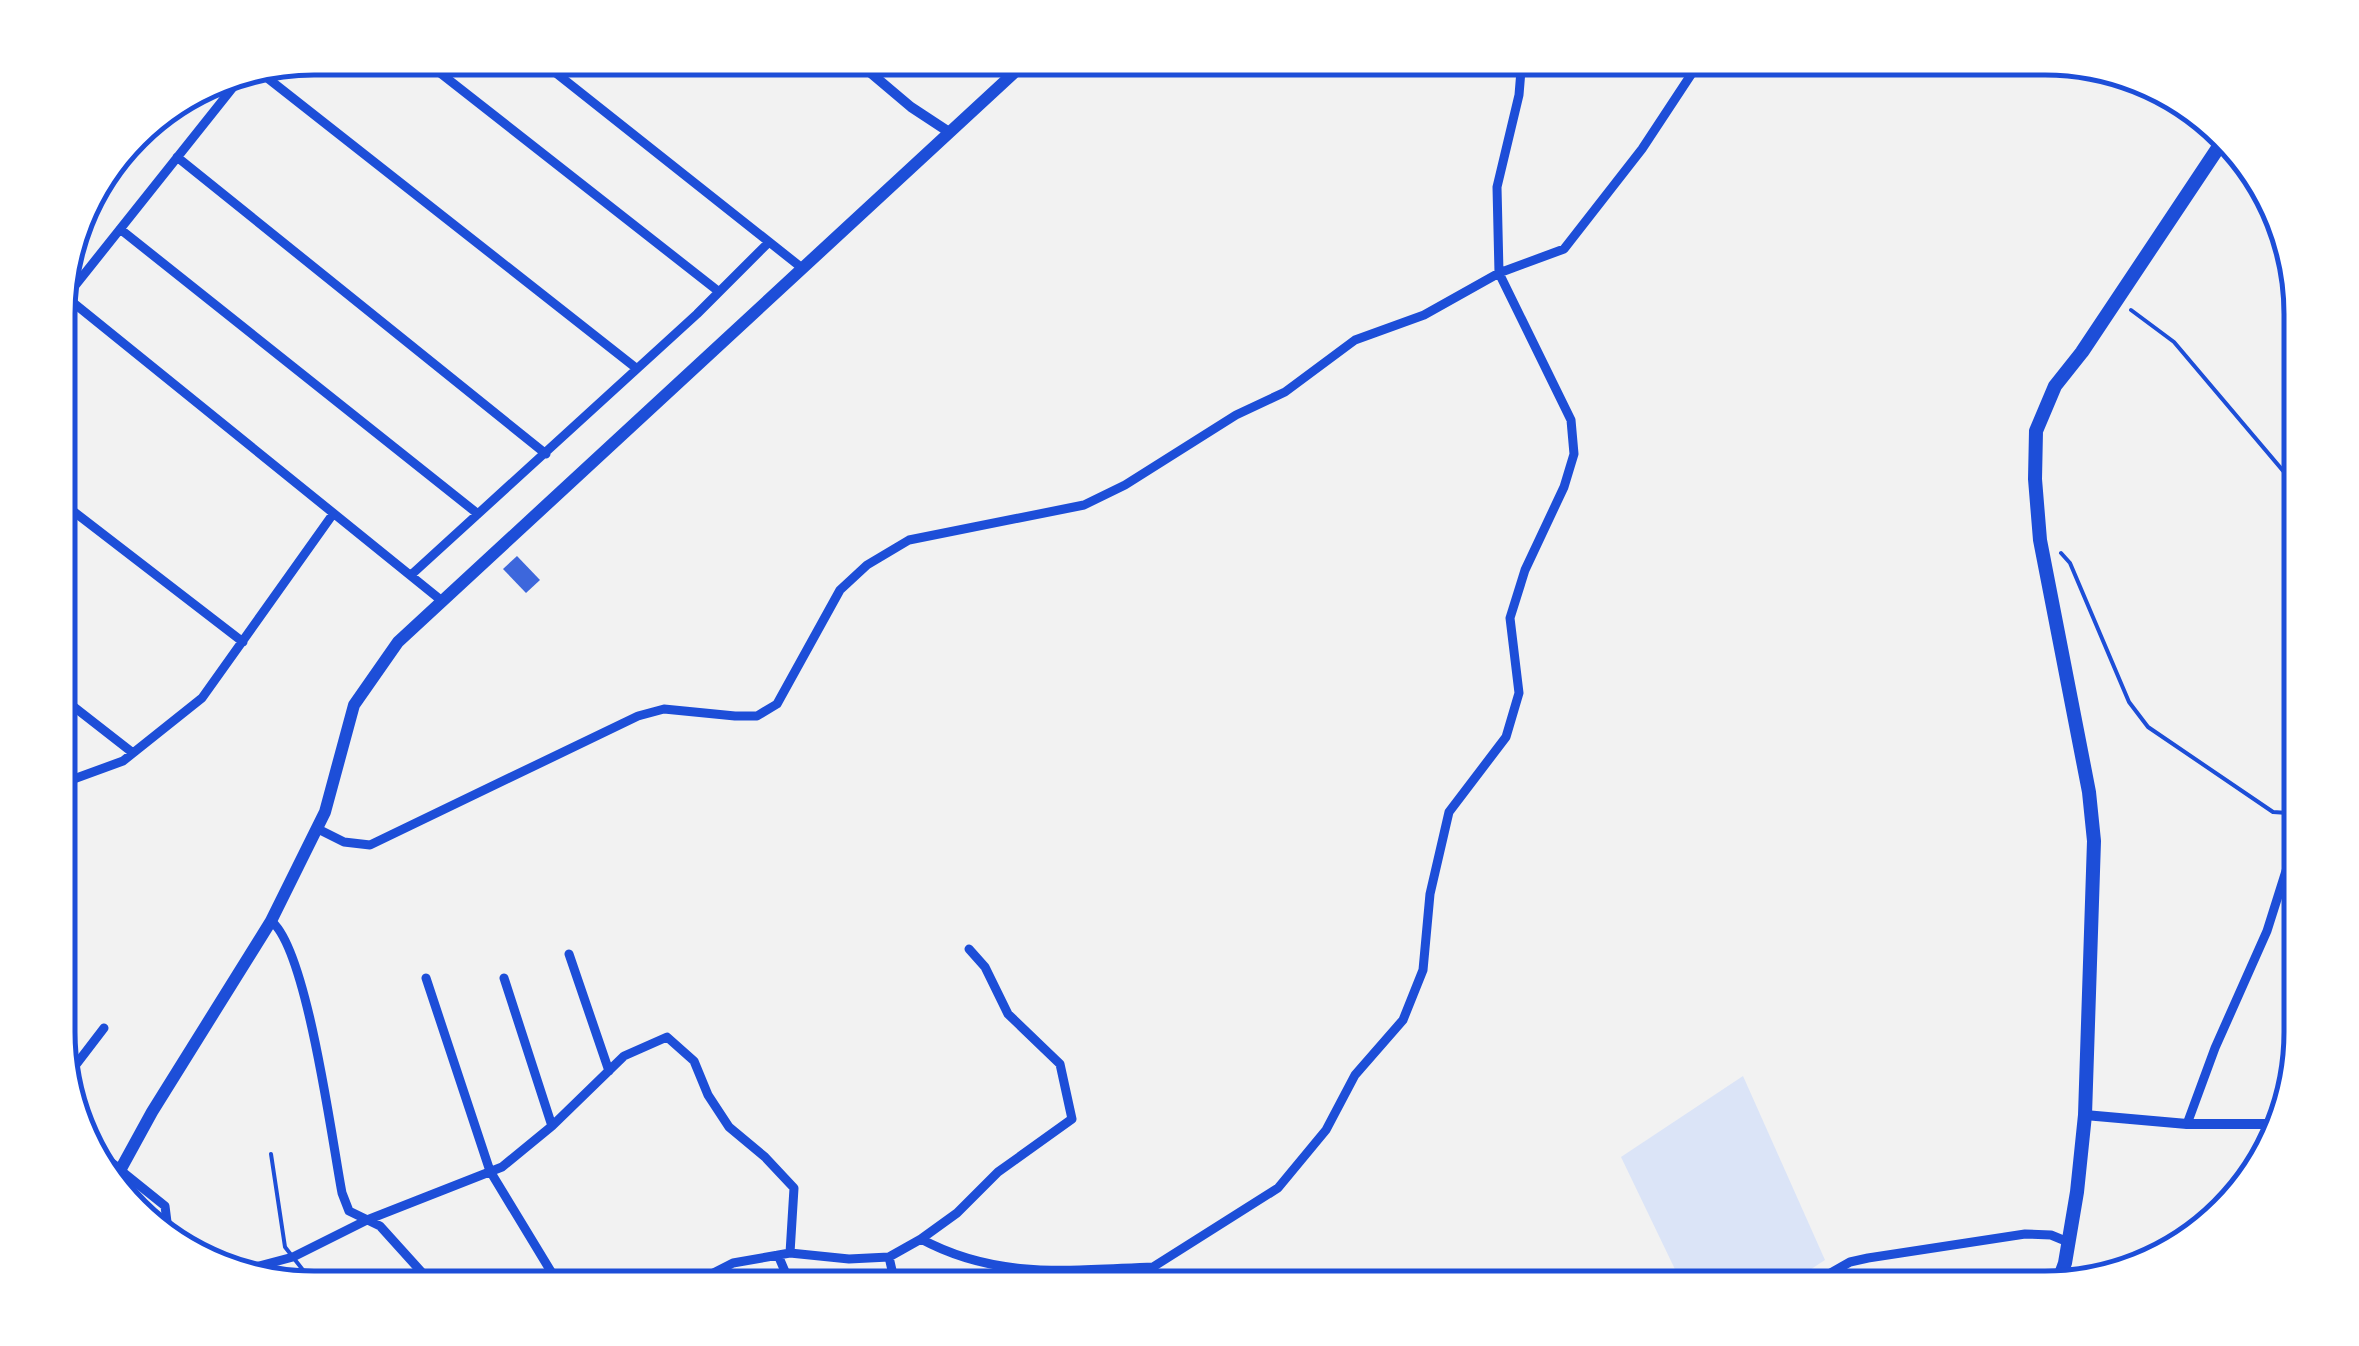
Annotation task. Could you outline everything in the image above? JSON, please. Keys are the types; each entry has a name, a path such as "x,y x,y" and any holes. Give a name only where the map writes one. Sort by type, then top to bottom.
{"main road":[{"path":"119,1169 271,921 318,829 354,704 398,642 1011,75"},
{"path":"2061,1270 2085,1115 2094,906 2092,824 2040,540 2034,479 2036,432 2045,403 2218,149"}],"street":[{"path":"443,75 718,291"},
{"path":"558,75 802,268"},
{"path":"874,75 911,107 949,132"},
{"path":"1151,1271 1278,1188 1326,1130 1356,1074 1402,1020 1423,970 1430,894 1448,812 1506,736 1520,693 1510,618 1525,570 1564,487 1574,454 1571,420 1499,273 1497,186 1521,75"},
{"path":"318,829 344,842 370,845 638,716 664,709 757,716 777,704 840,590 867,565 908,540 1084,505 1125,485 1236,415 1284,392 1355,340 1424,315 1499,273 1564,250 1642,149 1691,75"},
{"path":"269,80 636,368"},
{"path":"78,278 230,91"},
{"path":"177,157 546,454"},
{"path":"120,230 478,514"},
{"path":"411,576 769,242"},
{"path":"76,305 442,601"},
{"path":"75,513 243,642"},
{"path":"75,779 123,761 202,698 334,514"},
{"path":"75,708 133,753"},
{"path":"2187,1124 2215,1048 2267,932 2283,880"},
{"path":"271,921 282,929 300,971 342,1194 349,1211 380,1226 421,1271"},
{"path":"718,1271 732,1264 790,1253 849,1259 889,1256 957,1213 998,1172 1072,1119 1060,1064 1008,1014 985,966 969,950"},
{"path":"569,954 609,1071"},
{"path":"426,978 490,1171 551,1271"},
{"path":"504,978 552,1126"},
{"path":"77,1063 104,1028"},
{"path":"262,1265 292,1257 367,1220 502,1166 552,1126 624,1056 667,1037 694,1061 728,1128 765,1157 794,1188 790,1253"},
{"path":"2085,1115 2187,1124 2265,1124"},
{"path":"119,1169 166,1206 167,1221"},
{"path":"1836,1270 1868,1258 2025,1234 2051,1235 2068,1242"},
{"path":"921,1239 988,1266 1027,1271"},
{"path":"778,1256 784,1271"},
{"path":"889,1256 892,1271"},
{"path":"1040,1271 1153,1266"}],"lane":[{"path":"271,1154 285,1247 303,1270"}],"path":[{"path":"2117,300 2174,342 2283,471"},
{"path":"2040,540 2055,546 2070,563 2129,702 2148,727 2272,812 2283,813"}],"shaded area":[{"path":"1743,1076 1825,1260 1809,1270 1675,1270 1621,1157"}],"building":[{"path":"517,556 540,580 526,593 503,569"}]}
